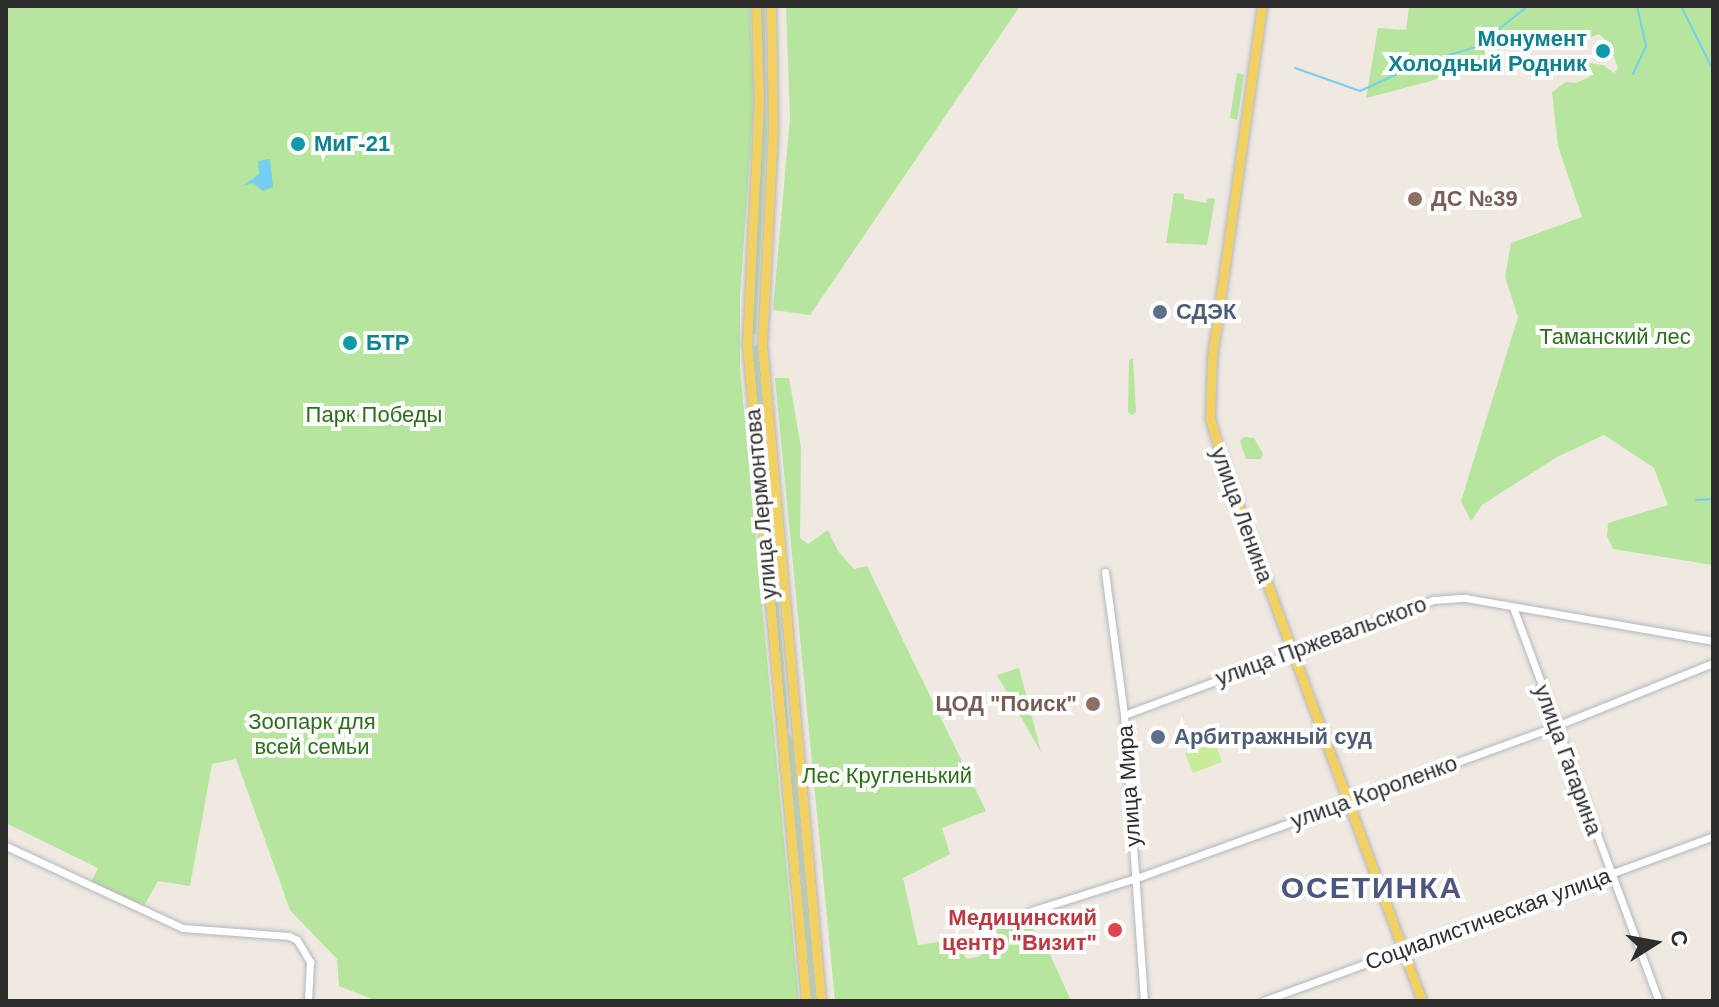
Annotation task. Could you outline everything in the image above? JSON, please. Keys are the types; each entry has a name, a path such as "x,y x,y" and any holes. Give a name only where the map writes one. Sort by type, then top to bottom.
{"main road":[{"name":"улица Лермонтова","path":"756,6 759,99 747,344 806,1001"},
{"name":"улица Лермонтова","path":"771,6 773,99 762,344 821,1001"},
{"name":"улица Ленина","path":"1262,6 1209,403 1219,455 1422,1001"},
{"path":"759,99 773,99"},
{"path":"783,733 799,730"}],"street":[{"name":"улица Мира","path":"1105,572 1124,715 1144,1001"},
{"name":"улица Пржевальского","path":"1124,715 1433,600 1465,598 1713,641"},
{"name":"улица Гагарина","path":"1513,607 1659,1001"},
{"name":"улица Короленко","path":"1031,911 1348,802 1556,726 1713,663"},
{"name":"Социалистическая улица","path":"1263,1001 1713,836"},
{"path":"6,846 183,928 289,936 297,940 310,962 308,1001"}],"green space":[{"name":"Парк Победы","path":"6,6 750,6 754,102 740,296 740,368 799,1001 377,1001 339,986 337,959 290,910 236,759 212,764 190,886 158,881 144,906 91,882 98,868 6,823"},
{"path":"761,6 765,6 765,94 763,92"},
{"path":"786,6 1020,6 810,315 773,310 790,118"},
{"name":"Таманский лес","path":"1409,6 1713,6 1713,565 1613,549 1607,536 1608,523 1668,505 1654,468 1604,435 1557,457 1482,505 1471,521 1461,501 1518,317 1505,277 1511,243 1582,217 1558,146 1552,92 1566,82 1576,83 1591,76 1584,69 1590,63 1603,65 1614,73 1618,68 1609,43 1599,34 1589,38 1583,47 1569,46 1562,38 1542,47 1528,40 1431,81 1366,98 1378,28 1406,30"},
{"path":"1237,73 1244,75 1237,120 1230,118"},
{"path":"765,103 767,130 756,335 753,334 752,308"},
{"path":"1174,193 1184,194 1184,199 1206,203 1208,198 1215,199 1207,245 1166,243"},
{"path":"753,346 757,346 789,728 786,726"},
{"path":"1133,358 1136,412 1132,415 1128,412 1129,360"},
{"name":"Лес Кругленький","path":"775,378 789,378 801,448 800,538 808,544 828,530 838,551 854,569 867,566 986,811 942,828 950,854 903,878 918,945 951,940 967,959 981,956 986,925 1020,915 1044,941 1071,1001 835,1001"},
{"path":"1244,437 1254,438 1263,454 1261,459 1246,459 1240,441"},
{"path":"1019,668 1041,752 997,675"},
{"path":"788,735 792,737 816,1001 812,1001"},
{"path":"1215,742 1222,762 1193,773 1185,753"}],"water":[{"path":"270,159 273,187 263,191 253,183 243,186 259,174 258,161"}],"waterway":[{"path":"1295,68 1360,91 1419,64 1476,47 1528,6"},
{"path":"1633,74 1646,46 1637,6"},
{"path":"1681,6 1713,70"},
{"path":"1696,500 1713,499"}],"place":[{"name":"Монумент Холодный Родник","path":"1603,51"},
{"name":"МиГ-21","path":"298,144"},
{"name":"ДС №39","path":"1415,199"},
{"name":"СДЭК","path":"1160,312"},
{"name":"БТР","path":"350,343"},
{"name":"ЦОД \"Поиск\"","path":"1093,704"},
{"name":"Арбитражный суд","path":"1158,737"},
{"name":"Медицинский центр \"Визит\"","path":"1115,930"}],"district":[{"name":"ОСЕТИНКА","path":"1372,888"}],"park label":[{"name":"Зоопарк для всей семьи","path":"312,734"}]}
